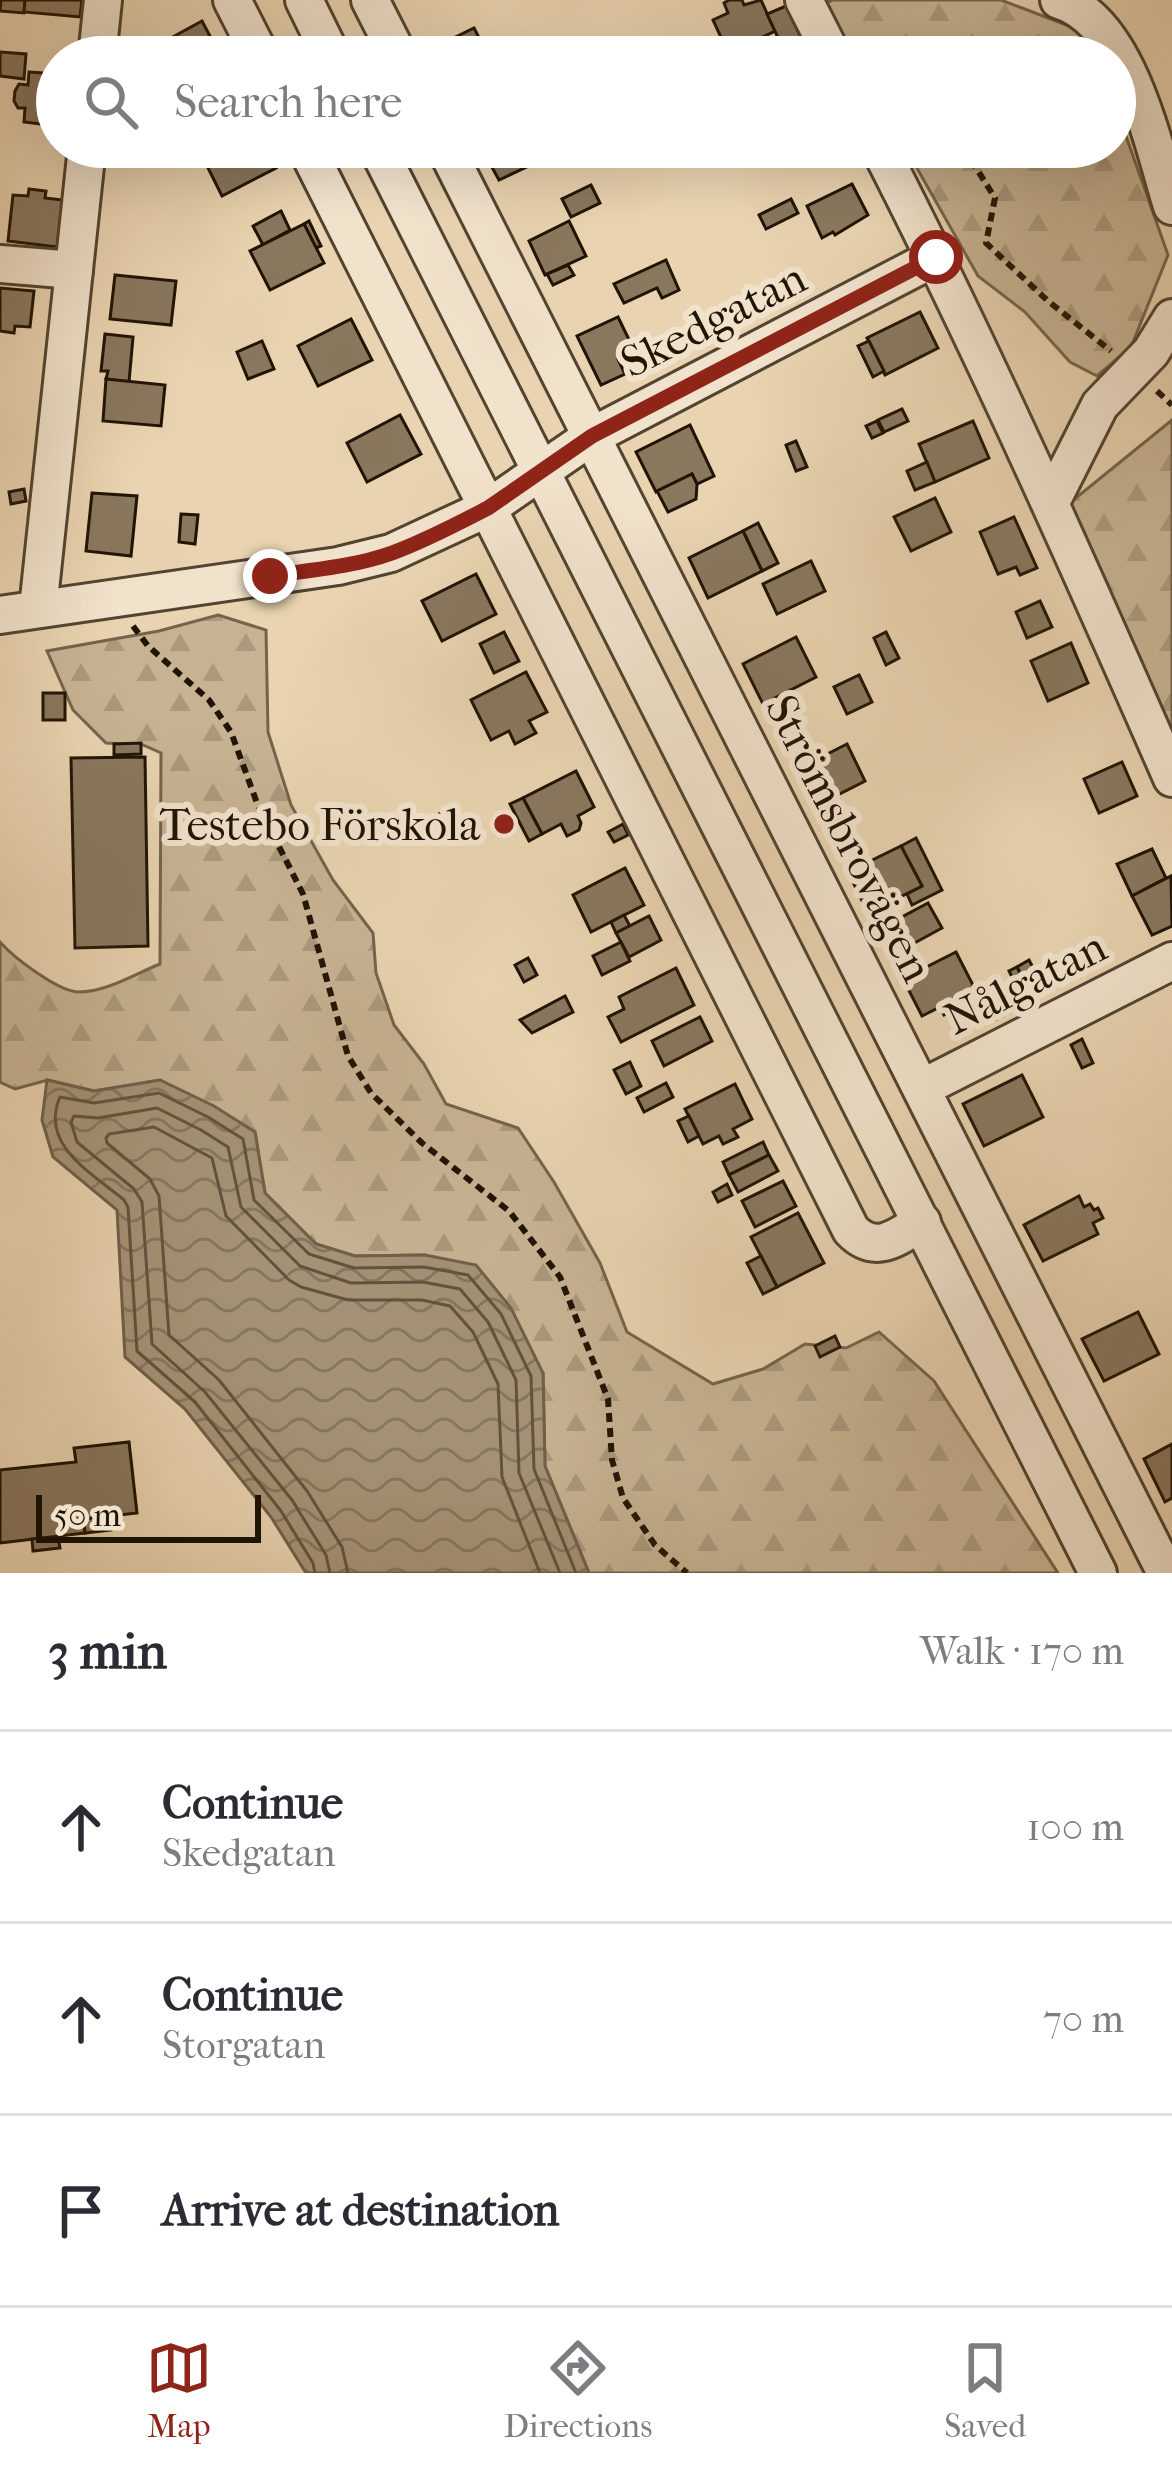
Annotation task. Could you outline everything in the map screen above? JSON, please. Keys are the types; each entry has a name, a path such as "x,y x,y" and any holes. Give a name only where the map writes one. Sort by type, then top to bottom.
{"street":[{"path":"99,36 103,0"},
{"path":"232,0 250,36"},
{"path":"304,0 322,36"},
{"path":"370,0 388,36"},
{"path":"804,0 822,36"},
{"path":"1059,0 1073,4 1106,36"},
{"path":"1136,90 1172,206"},
{"path":"38,609 85,168"},
{"path":"317,168 851,1230 866,1243 877,1244 922,1222"},
{"path":"387,168 1098,1573"},
{"name":"Strömsbrovägen","path":"456,168 1166,1573"},
{"path":"890,168 1051,502 1172,778"},
{"name":"Skedgatan","path":"0,615 355,563 409,546 488,508 592,436 936,257"},
{"path":"0,263 74,270"},
{"path":"1051,502 1092,418 1161,339 1172,319"},
{"name":"Nålgatan","path":"922,1088 1172,961"}],"path":[{"path":"976,168 995,198 986,243 1172,405"},
{"path":"112,599 148,646 208,700 231,732 257,803 303,894 348,1056 371,1094 422,1143 508,1211 560,1277 608,1399 612,1460 623,1498 655,1545 687,1573"}],"green space":[{"path":"1001,0 1091,36 843,36 825,3"},
{"path":"1136,164 1168,255 1131,347 1097,376 1070,362 1025,312 978,276 917,168"},
{"path":"1172,420 1172,730 1066,506"},
{"path":"218,615 266,630 268,732 291,805 333,880 373,933 376,973 394,1025 424,1064 446,1104 518,1128 600,1263 627,1332 713,1384 763,1369 805,1344 846,1348 879,1332 934,1381 1058,1573 589,1573 545,1466 543,1373 425,1255 355,1256 316,1244 265,1193 255,1132 160,1080 94,1091 48,1080 15,1089 0,1082 0,942 26,965 70,991 110,986 160,964 161,753 143,745 106,743 73,710 47,651"}],"water":[{"path":"47,1080 94,1091 160,1080 255,1132 265,1193 316,1244 355,1256 425,1255 476,1265 511,1308 543,1373 545,1466 589,1573 306,1573 271,1517 185,1409 125,1357 117,1210 53,1157 42,1120"}],"building":[{"path":"1,0 25,0 24,13 0,11"},
{"path":"25,0 82,0 80,17 24,12"},
{"path":"742,0 744,5 761,0 775,31 765,36 720,36 713,20 728,13 724,3"},
{"path":"786,6 800,36 777,36 767,14"},
{"path":"202,21 210,36 175,36"},
{"path":"0,52 26,54 24,79 0,76"},
{"path":"29,72 36,72 36,123 24,122 25,108 18,108 14,101 19,84 28,85"},
{"path":"208,168 276,168 222,196"},
{"path":"492,168 524,168 499,180"},
{"path":"852,184 868,215 822,238 807,206"},
{"path":"591,185 600,203 571,217 562,199"},
{"path":"29,189 46,191 45,198 63,200 57,247 8,241 13,195 28,196"},
{"path":"791,199 798,213 766,229 759,215"},
{"path":"281,211 290,230 263,245 253,226"},
{"path":"309,221 321,246 316,248 304,224"},
{"path":"569,221 586,256 545,275 529,241"},
{"path":"304,224 324,263 270,290 250,251"},
{"path":"666,260 679,290 662,298 657,288 624,303 614,284"},
{"path":"568,265 574,275 553,285 547,274"},
{"path":"115,275 176,281 171,325 110,319"},
{"path":"0,288 34,291 30,327 15,326 14,333 0,331"},
{"path":"920,312 938,348 885,375 867,338"},
{"path":"618,317 635,352 618,359 625,374 601,385 577,336"},
{"path":"351,319 372,360 318,386 298,346"},
{"path":"105,334 133,337 129,382 106,379 108,371 101,371"},
{"path":"262,341 274,369 248,379 237,352"},
{"path":"869,341 884,371 873,377 858,346"},
{"path":"106,379 165,385 161,426 103,421"},
{"path":"902,409 908,421 884,432 878,420"},
{"path":"400,415 421,454 367,482 347,443"},
{"path":"877,421 883,433 872,438 866,426"},
{"path":"973,421 989,458 935,482 919,444"},
{"path":"690,425 714,476 697,484 692,474 656,492 636,452"},
{"path":"796,441 807,467 796,471 786,445"},
{"path":"927,462 935,482 915,490 907,471"},
{"path":"692,474 696,499 668,512 657,491"},
{"path":"24,489 26,501 11,504 9,492"},
{"path":"92,493 137,496 131,556 86,551"},
{"path":"935,498 951,532 911,551 894,517"},
{"path":"181,514 198,515 195,544 179,542"},
{"path":"1014,517 1037,568 1020,575 1016,567 998,574 980,532"},
{"path":"758,523 778,563 762,571 743,531"},
{"path":"743,531 762,571 708,598 689,558"},
{"path":"811,561 825,591 777,614 763,584"},
{"path":"476,574 496,614 442,641 422,601"},
{"path":"1040,601 1052,627 1027,638 1016,612"},
{"path":"504,632 519,661 494,673 480,644"},
{"path":"886,632 899,658 886,665 874,638"},
{"path":"796,637 816,677 763,704 743,664"},
{"path":"1071,643 1088,683 1048,701 1031,661"},
{"path":"526,672 547,712 529,721 536,733 515,744 509,731 491,740 471,700"},
{"path":"859,675 872,702 847,714 834,687"},
{"path":"43,693 65,693 65,720 43,720"},
{"path":"141,743 141,754 114,755 114,744"},
{"path":"847,744 865,781 814,807 796,770"},
{"path":"145,757 148,946 75,948 71,758"},
{"path":"1122,762 1137,796 1099,813 1084,779"},
{"path":"576,771 594,807 578,816 579,830 567,836 561,824 542,834 523,798"},
{"path":"523,798 542,834 529,841 510,804"},
{"path":"439,814 448,830 439,834 431,818"},
{"path":"623,824 628,835 614,842 608,832"},
{"path":"916,838 942,890 912,905 907,894 922,886 901,846"},
{"path":"901,846 922,886 868,913 848,872"},
{"path":"1152,849 1166,878 1132,896 1117,864"},
{"path":"625,868 644,905 591,932 573,895"},
{"path":"1171,876 1172,926 1152,935 1132,896"},
{"path":"928,903 942,928 900,951 887,925"},
{"path":"624,915 630,926 616,933 611,922"},
{"path":"649,916 661,940 629,957 616,933"},
{"path":"621,942 630,961 602,975 593,956"},
{"path":"956,952 975,989 957,998 961,1006 944,1015 940,1007 922,1016 903,979"},
{"path":"528,958 537,975 524,982 515,965"},
{"path":"1029,960 1038,977 1025,984 1017,967"},
{"path":"1017,967 1025,984 1017,987 1009,971"},
{"path":"676,968 694,1005 621,1042 608,1017 624,1009 619,997"},
{"path":"565,996 573,1012 532,1033 520,1020"},
{"path":"1009,999 1015,1010 990,1022 984,1011"},
{"path":"700,1017 712,1041 664,1066 652,1041"},
{"path":"1082,1039 1093,1063 1082,1068 1071,1045"},
{"path":"630,1062 641,1086 626,1094 614,1070"},
{"path":"1022,1075 1043,1117 984,1146 963,1104"},
{"path":"666,1083 673,1097 644,1112 637,1098"},
{"path":"735,1084 752,1119 733,1129 738,1137 723,1144 719,1136 703,1144 685,1109"},
{"path":"689,1116 699,1136 688,1142 678,1121"},
{"path":"763,1142 769,1155 729,1175 723,1162"},
{"path":"769,1155 778,1171 738,1192 729,1175"},
{"path":"783,1181 796,1206 755,1227 742,1201"},
{"path":"727,1184 732,1195 718,1202 713,1192"},
{"path":"1079,1196 1084,1207 1098,1208 1103,1218 1093,1223 1098,1234 1043,1261 1024,1225"},
{"path":"798,1213 824,1263 777,1287 751,1237"},
{"path":"761,1256 777,1287 763,1294 747,1263"},
{"path":"1138,1312 1159,1354 1104,1381 1082,1339"},
{"path":"835,1336 840,1347 820,1357 815,1346"},
{"path":"129,1442 137,1513 84,1519 85,1533 0,1543 0,1470 76,1462 74,1448"},
{"path":"1172,1444 1172,1498 1165,1502 1144,1459"},
{"path":"110,1516 111,1530 85,1533 84,1519"},
{"path":"58,1537 60,1548 33,1551 32,1539"}],"place":[{"name":"Testebo Förskola","path":"504,824"}],"route":[{"path":"270,576 391,554 471,517 592,436 936,257"}]}
